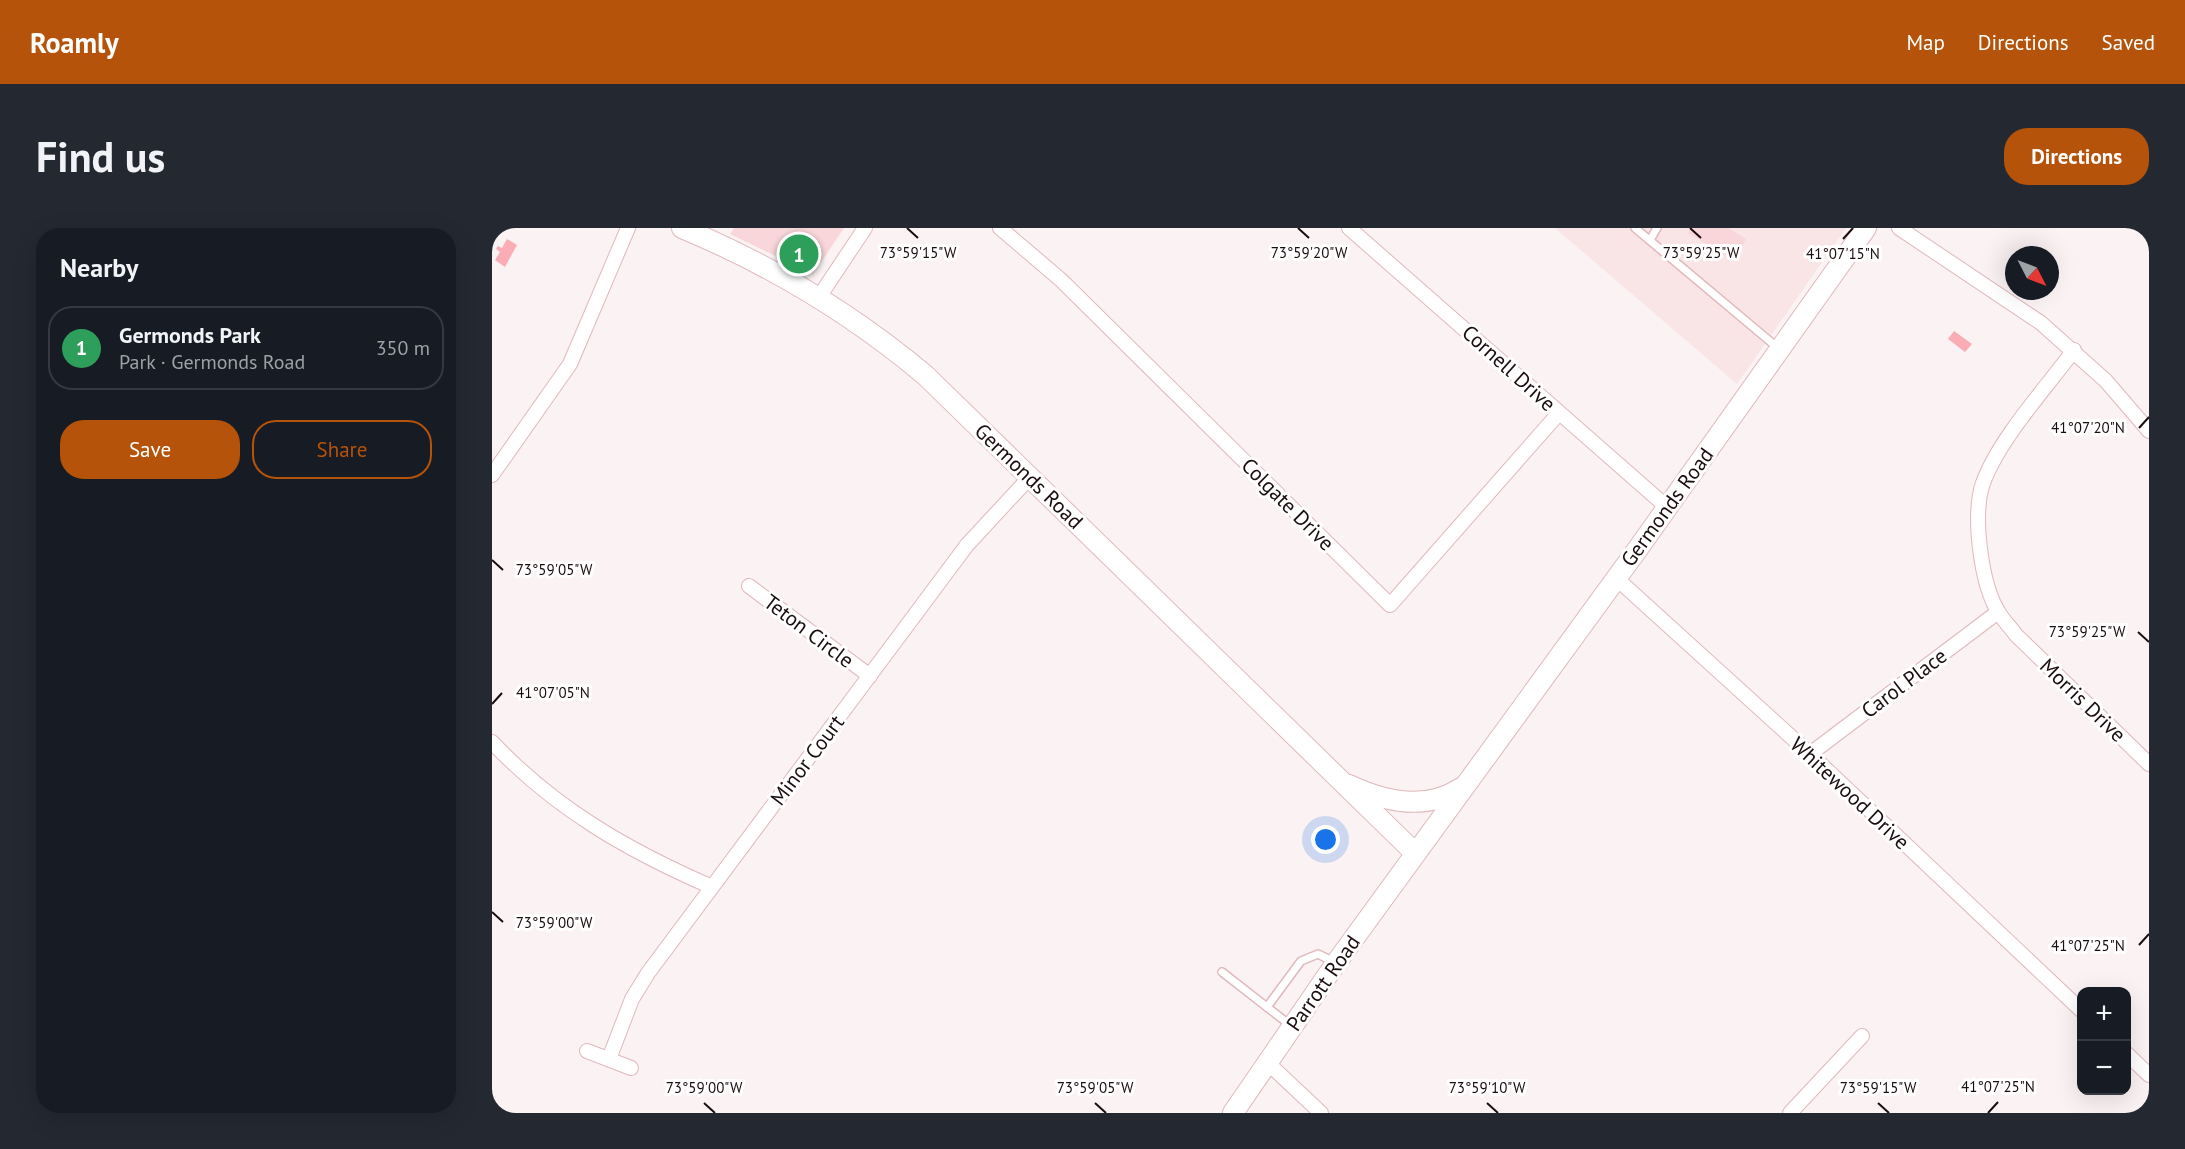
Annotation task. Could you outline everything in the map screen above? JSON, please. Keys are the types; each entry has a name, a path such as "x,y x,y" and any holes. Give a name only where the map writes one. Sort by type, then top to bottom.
{"street":[{"path":"492,475 570,364 628,228"},
{"name":"Germonds Road","path":"682,228 745,257 819,297 869,330 925,375 1415,853 1668,508 1862,230"},
{"path":"819,297 865,228"},
{"name":"Colgate Drive","path":"1000,228 1068,287 1390,605 1559,413"},
{"name":"Cornell Drive","path":"1349,228 1668,508"},
{"path":"1899,228 2041,323 2074,350 2106,381 2149,431"},
{"name":"Morris Drive","path":"2074,350 1999,451 1983,484 1979,520 1981,555 1998,612 2016,635 2149,764"},
{"name":"Minor Court","path":"609,1059 637,990 973,538 1030,477"},
{"name":"Whitewood Drive","path":"1616,578 1810,754 2077,1006"},
{"name":"Teton Circle","path":"748,586 870,676"},
{"name":"Carol Place","path":"1810,754 1998,612"},
{"path":"492,742 535,783 618,843 712,887"},
{"name":"Germonds Road","path":"1336,778 1374,795 1404,802 1441,798 1466,785"},
{"name":"Parrott Road","path":"1233,1113 1415,853"},
{"path":"1790,1113 1862,1036"},
{"path":"587,1051 631,1068"},
{"path":"2131,1057 2149,1075"},
{"path":"1268,1063 1321,1113"}],"lane":[{"path":"1635,228 1780,350"},
{"path":"1650,240 1657,228"},
{"path":"1267,1007 1301,961 1318,954 1336,963"},
{"path":"1222,972 1292,1026"}],"shaded area":[{"path":"734,228 844,228 813,274 730,234"},
{"path":"1555,228 1846,228 1737,384"},
{"path":"1691,228 1728,228 1746,239 1734,260 1688,233"},
{"path":"507,239 517,245 505,267 495,260 500,252 496,249 498,246 502,248"},
{"path":"1954,331 1972,344 1965,352 1948,339"}],"place":[{"name":"Germonds Park","path":"799,254"}]}
